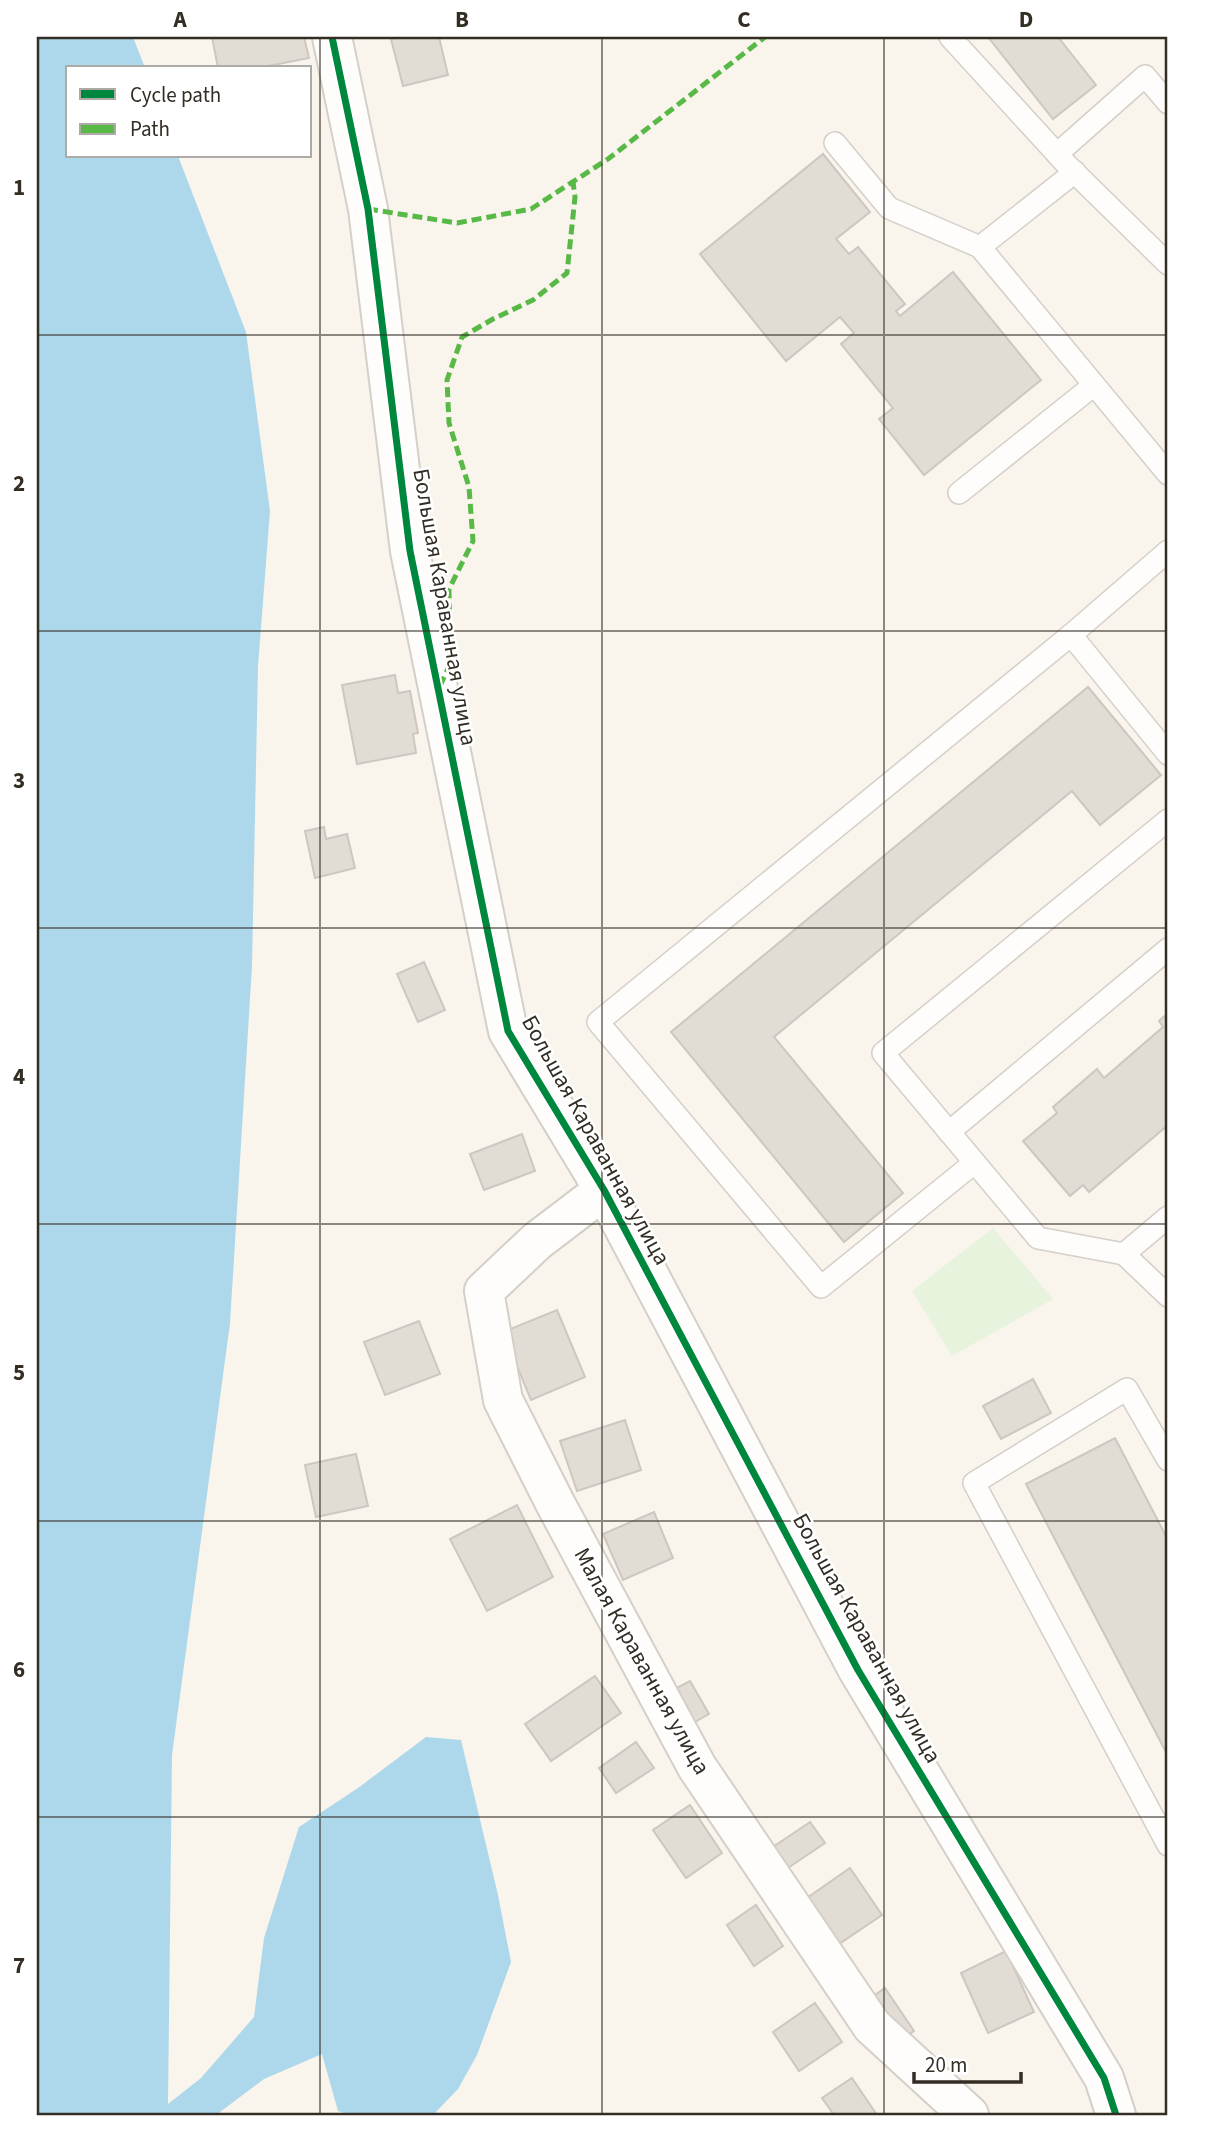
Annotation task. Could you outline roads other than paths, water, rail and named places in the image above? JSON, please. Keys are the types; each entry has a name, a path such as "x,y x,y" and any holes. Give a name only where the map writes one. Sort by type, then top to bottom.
{"street":[{"name":"Большая Караванная улица","path":"332,37 368,209 410,551 508,1031 604,1190 858,1670 1104,2078 1116,2115"},
{"name":"Малая Караванная улица","path":"604,1190 537,1241 484,1291 503,1400 555,1503 697,1766 872,2026 969,2115"}],"lane":[{"path":"950,37 1075,172 1168,264"},
{"path":"1058,154 1145,76 1168,103"},
{"path":"835,143 889,208 980,247 1168,474"},
{"path":"980,247 1075,172"},
{"path":"960,493 1094,385"},
{"path":"974,1163 821,1287 597,1022 1071,635 1168,551"},
{"path":"1071,635 1168,754"},
{"path":"1168,821 883,1053 1038,1238 1124,1254 1168,1296"},
{"path":"949,1132 1168,948"},
{"path":"1124,1254 1168,1217"},
{"path":"1168,1460 1128,1389 974,1483 1168,1844"}],"water":[{"path":"37,37 133,37 144,66 66,66 66,158 179,158 246,332 270,511 258,666 252,966 230,1323 172,1755 168,2104 201,2078 254,2017 264,1938 299,1827 358,1788 426,1737 461,1740 511,1962 477,2055 458,2089 433,2115 351,2115 338,2111 322,2054 264,2079 216,2115 37,2115"}]}
